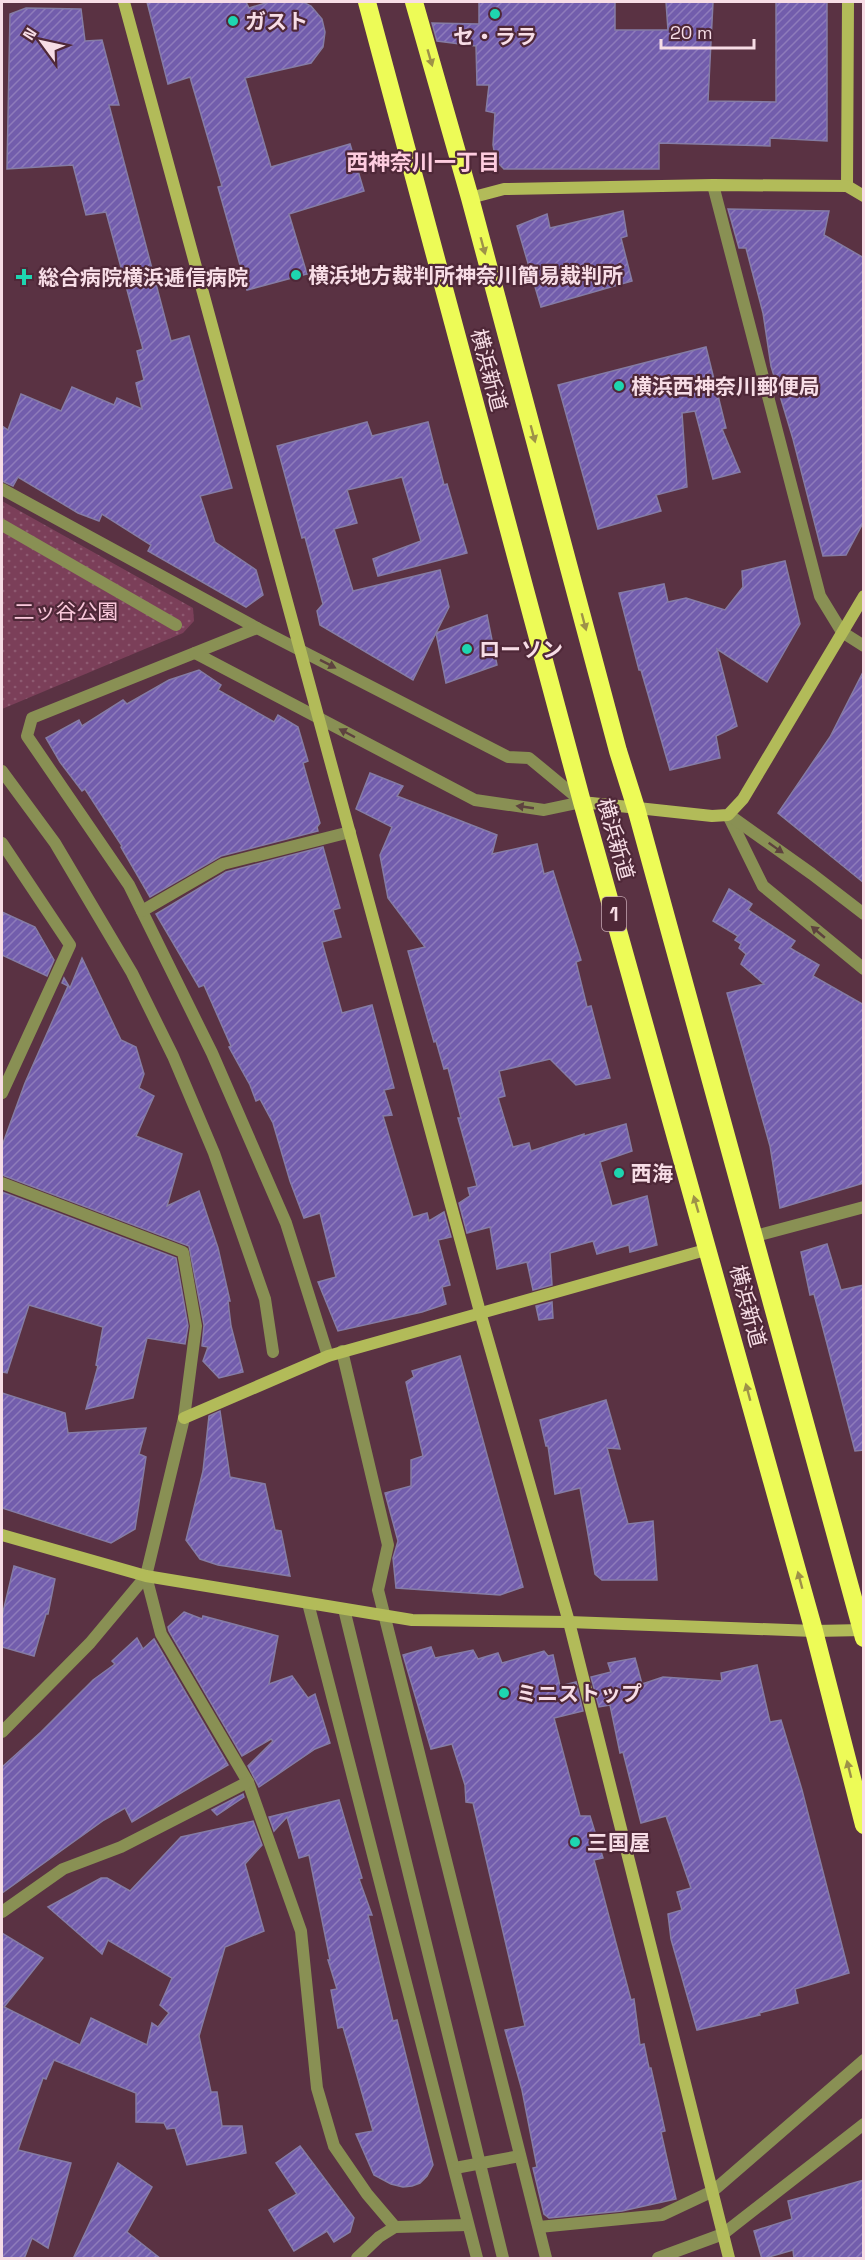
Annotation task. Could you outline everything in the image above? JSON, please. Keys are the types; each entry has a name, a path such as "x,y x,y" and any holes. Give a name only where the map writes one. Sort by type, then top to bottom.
{"highway":[{"name":"横浜新道","path":"367,2 582,802 709,1248 814,1631 864,1826"},
{"name":"横浜新道","path":"414,2 470,198 618,752 636,808 752,1237 863,1633"}],"street":[{"path":"124,2 480,1312 569,1622 729,2259"},
{"path":"847,186 848,2"},
{"path":"470,198 504,189 713,185 847,186 864,196"},
{"path":"713,185 820,596 842,632 864,646"},
{"path":"2,489 257,628 508,757 529,758 582,802"},
{"path":"2,525 176,625"},
{"path":"728,815 743,799 864,596"},
{"path":"257,628 32,718 27,736 129,885 212,1053 286,1223 328,1356"},
{"path":"195,653 475,800 544,810 582,802 712,816 728,815 812,874 864,915"},
{"path":"2,771 55,843 132,974 173,1056 214,1153 265,1299 273,1352"},
{"path":"728,815 763,886 864,969"},
{"path":"142,911 223,864 350,832"},
{"path":"2,843 70,945 2,1093"},
{"path":"2,1183 183,1252 196,1326 184,1418 146,1576 90,1643 2,1732"},
{"path":"752,1237 864,1207"},
{"path":"184,1418 342,1351 709,1248"},
{"path":"342,1351 388,1545 378,1590 546,2259"},
{"path":"2,1535 146,1576 412,1620 569,1622 863,1633"},
{"path":"146,1576 161,1634 248,1782 301,1931 317,2088 334,2146 395,2227"},
{"path":"308,1603 477,2259"},
{"path":"344,1609 503,2259"},
{"path":"2,1912 63,1869 121,1847 248,1782"},
{"path":"539,2227 662,2215 713,2191 864,2060"},
{"path":"658,2259 723,2234 864,2124"},
{"path":"455,2168 520,2156"},
{"path":"357,2259 379,2237 395,2227 467,2225"}],"green space":[{"name":"二ッ谷公園","path":"2,501 193,608 194,621 183,633 2,709"}],"building":[{"path":"147,2 246,2 249,8 269,2 303,2 311,6 322,19 325,32 323,47 311,63 245,78 271,167 350,144 364,191 289,214 307,274 247,290 218,187 222,186 190,77 168,84"},
{"path":"479,2 615,2 615,30 668,30 666,2 713,2 708,101 776,102 776,2 827,2 827,141 770,138 770,146 659,143 659,169 504,169 496,161 493,145 495,113 486,111 489,85 477,85 476,46 437,41 432,23 479,24"},
{"path":"26,8 81,9 85,41 102,40 119,105 109,105 171,341 189,336 232,488 200,496 215,542 256,570 263,595 246,607 148,551 151,545 102,514 99,521 78,513 18,477 13,486 2,481 2,426 8,430 21,394 61,411 72,387 114,405 117,398 142,409 136,383 144,380 137,351 143,349 106,212 86,215 73,165 7,169 10,14"},
{"path":"728,209 829,211 824,235 864,258 864,521 846,555 823,556 793,439 771,366 763,313 746,248 739,248"},
{"path":"623,211 627,236 621,238 632,281 541,307 517,226 547,214 550,228"},
{"path":"706,347 726,428 722,429 740,472 713,479 695,411 682,413 687,487 656,495 661,511 598,529 558,385"},
{"path":"367,422 372,436 428,422 444,485 447,484 467,553 378,576 373,559 421,541 402,477 347,490 357,523 334,529 353,591 440,570 449,607 413,680 320,625 317,611 323,604 277,446"},
{"path":"785,561 800,624 767,682 717,649 737,726 716,736 720,758 670,770 641,670 639,670 619,593 664,584 668,602 686,598 725,610 743,587 742,571"},
{"name":"ローソン","path":"487,615 497,665 446,683 436,633"},
{"path":"199,670 221,685 218,690 274,722 278,715 298,727 308,761 303,763 320,823 317,827 318,831 221,856 150,897 122,846 85,789 82,791 60,762 46,738 79,720 82,726 123,700 127,704 169,680"},
{"path":"864,670 864,883 778,813 830,737"},
{"path":"370,773 403,786 397,796 497,835 492,854 537,844 544,874 553,871 581,960 576,962 587,1007 591,1006 610,1078 576,1085 550,1059 499,1071 505,1096 498,1098 513,1147 529,1143 531,1151 584,1134 584,1136 626,1124 632,1151 600,1162 612,1206 647,1196 657,1245 630,1252 629,1245 597,1254 593,1241 550,1253 552,1285 533,1290 527,1262 497,1269 490,1227 467,1233 459,1203 470,1196 468,1188 477,1186 458,1118 461,1118 448,1068 444,1069 436,1041 434,1042 408,951 425,947 388,898 380,855 392,827 356,809"},
{"path":"323,847 340,908 333,910 341,937 322,942 342,1013 372,1005 394,1088 384,1090 392,1115 383,1116 413,1217 427,1213 429,1221 444,1212 451,1237 438,1240 450,1285 442,1287 446,1304 422,1312 338,1331 318,1282 336,1277 320,1213 304,1218 290,1181 273,1123 260,1099 256,1101 229,1047 231,1046 204,985 199,987 156,914 226,872"},
{"path":"729,889 752,904 748,910 795,941 790,948 819,965 813,976 864,1005 864,1183 780,1208 770,1146 727,993 764,984 741,964 746,954 739,948 741,944 735,940 738,936 713,921"},
{"path":"2,912 35,927 54,960 47,976 2,955"},
{"path":"82,958 121,1040 136,1047 144,1074 139,1088 154,1096 136,1136 182,1154 167,1206 199,1191 218,1248 230,1301 228,1301 231,1326 243,1372 219,1378 203,1361 208,1347 202,1346 204,1325 189,1246 2,1175 2,1146 25,1083 68,986 62,983 64,978 70,988"},
{"path":"2,1192 176,1258 188,1326 185,1344 147,1338 133,1398 86,1409 98,1366 96,1365 103,1327 29,1305 7,1373 2,1372"},
{"path":"827,1244 841,1290 864,1285 864,1450 855,1451 814,1294 810,1295 801,1252"},
{"path":"552,1302 553,1318 539,1320 536,1306"},
{"path":"460,1356 523,1587 500,1595 396,1588 393,1558 398,1541 385,1493 411,1486 411,1460 423,1456 406,1382 414,1377 412,1371"},
{"path":"2,1393 65,1413 68,1433 146,1428 139,1454 146,1457 135,1529 111,1543 2,1508"},
{"path":"606,1400 620,1449 607,1448 628,1524 653,1521 657,1580 602,1580 595,1574 580,1488 555,1494 548,1446 546,1446 540,1420"},
{"path":"220,1411 230,1477 265,1484 275,1530 281,1531 290,1576 218,1565 200,1559 186,1540 203,1471 209,1416"},
{"path":"14,1566 55,1579 48,1614 46,1614 34,1656 2,1647 2,1616"},
{"path":"184,1612 202,1619 203,1616 278,1636 269,1684 292,1676 308,1698 315,1694 330,1743 315,1749 259,1787 248,1766 273,1741 271,1739 242,1756 169,1631 168,1627"},
{"path":"137,1638 143,1649 154,1639 228,1765 132,1822 125,1808 104,1820 2,1893 2,1767 93,1680 115,1664 112,1661"},
{"path":"431,1647 435,1658 473,1650 478,1659 498,1653 502,1663 544,1651 548,1656 553,1655 560,1686 576,1682 583,1711 554,1718 580,1816 590,1816 603,1858 594,1860 631,2000 634,1999 640,2045 644,2044 649,2068 651,2068 665,2131 661,2132 676,2199 622,2211 549,2218 544,2214 533,2168 537,2167 522,2090 505,2030 525,2026 473,1803 466,1802 465,1785 452,1744 431,1749 403,1655"},
{"path":"635,1658 642,1684 663,1677 722,1681 721,1673 757,1665 770,1722 781,1720 802,1790 849,1973 795,1989 798,2003 697,2030 671,1939 668,1914 682,1910 677,1892 691,1888 666,1816 641,1823 623,1752 620,1753 610,1705 599,1707 591,1677 611,1672 608,1663"},
{"path":"243,1794 244,1797 217,1815 212,1810"},
{"path":"339,1800 362,1878 359,1879 372,1915 368,1915 393,2021 397,2020 433,2165 420,2183 412,2186 403,2187 391,2184 374,2175 356,2134 373,2131 343,2027 338,2028 331,1990 337,1989 328,1960 330,1960 309,1855 299,1858 287,1817 274,1831 269,1817"},
{"path":"253,1821 262,1845 245,1864 264,1931 225,1947 199,2036 211,2092 217,2092 222,2126 242,2126 246,2153 187,2165 175,2128 167,2129 164,2123 136,2122 136,2093 54,2060 46,2079 43,2078 18,2150 71,2163 48,2248 32,2238 24,2259 2,2259 2,1933 43,1958 4,2007 80,2045 91,2018 147,2045 152,2023 158,2027 169,2013 160,2005 172,1978 108,1940 102,1954 48,1907 101,1878 107,1878 130,1891 181,1837"},
{"path":"300,2146 354,2218 350,2232 334,2242 327,2231 294,2251 269,2210 297,2194 276,2163"},
{"path":"118,2163 152,2187 127,2232 161,2259 73,2259"},
{"path":"864,2180 864,2259 794,2259 793,2250 762,2259 754,2231 792,2219 788,2201"}],"place":[{"name":"セ・ララ","path":"495,14"},
{"name":"ガスト","path":"233,21"},
{"name":"横浜地方裁判所神奈川簡易裁判所","path":"296,275"},
{"name":"総合病院横浜逓信病院","path":"24,277"},
{"name":"横浜西神奈川郵便局","path":"619,386"},
{"name":"ローソン","path":"467,649"},
{"name":"西海","path":"619,1173"},
{"name":"ミニストップ","path":"504,1693"},
{"name":"三国屋","path":"575,1842"}],"district":[{"name":"西神奈川一丁目","path":"423,162"}]}
